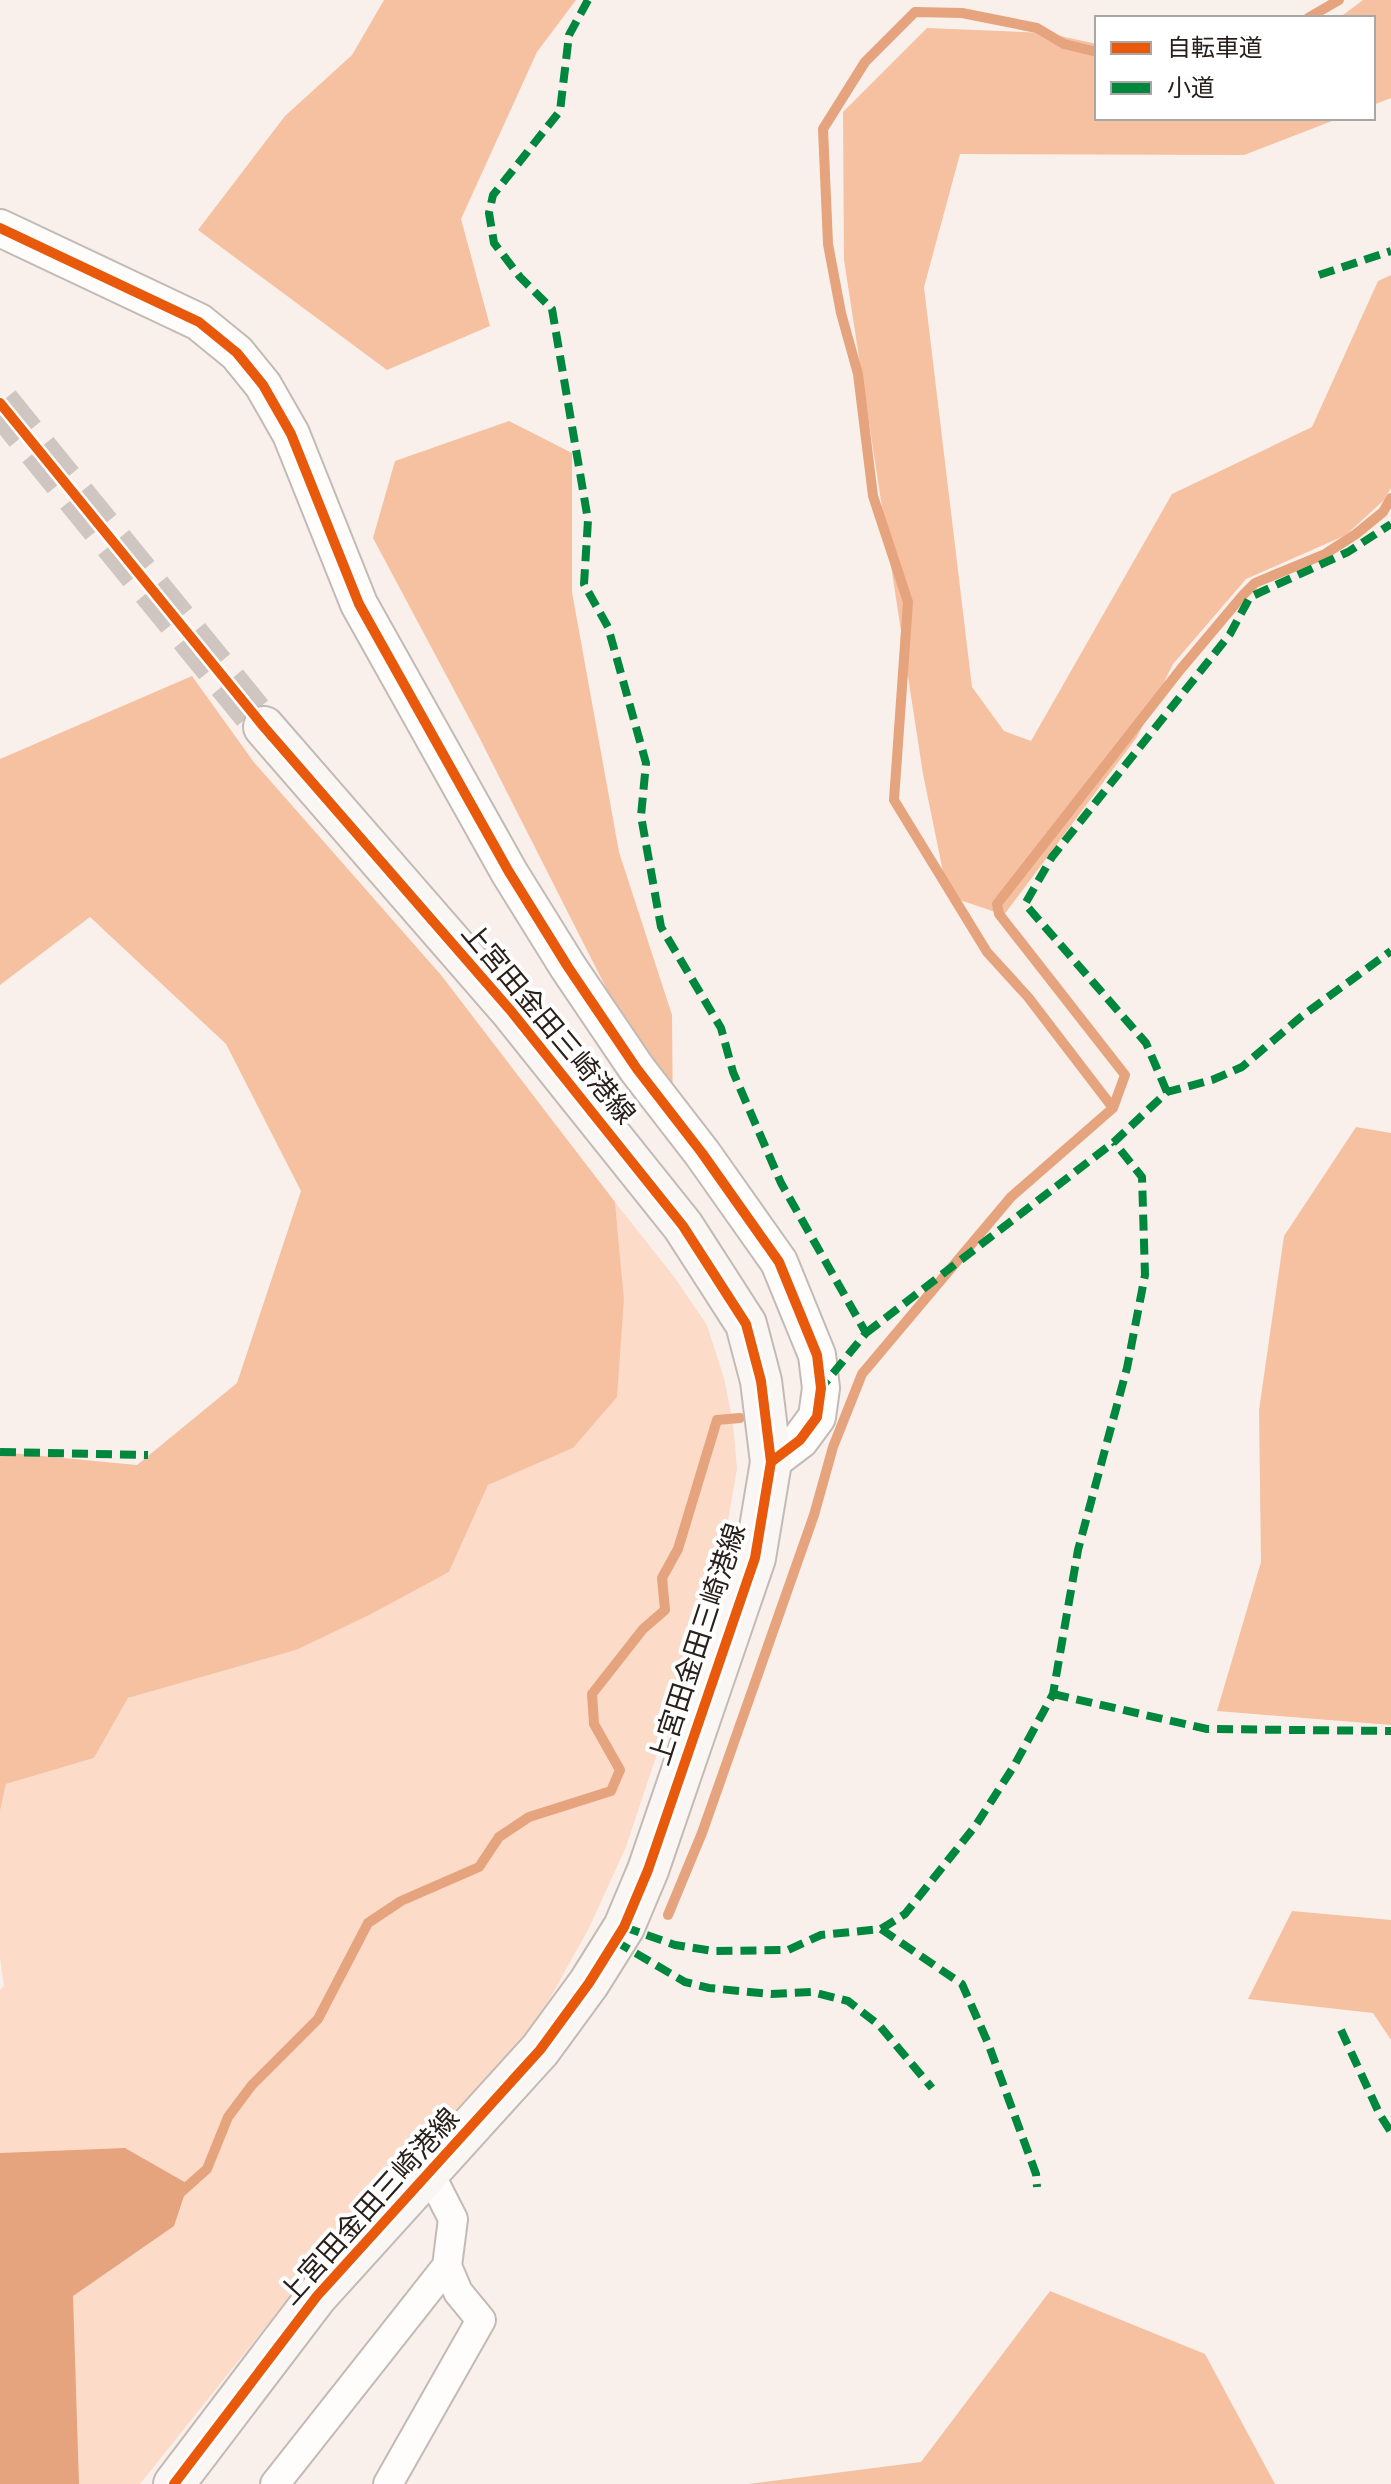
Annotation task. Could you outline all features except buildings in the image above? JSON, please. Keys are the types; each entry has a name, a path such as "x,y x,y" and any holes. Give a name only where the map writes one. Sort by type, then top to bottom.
{"main road":[{"name":"上宮田金田三崎港線","path":"174,2484 317,2296 540,2050 589,1983 624,1927 648,1870 755,1558 771,1462 761,1381 746,1324 683,1226 511,1011 264,727"}],"street":[{"path":"0,228 199,322 237,353 263,385 291,434 359,604 509,872 637,1069 702,1153 779,1262 817,1355 821,1388 817,1417 800,1440 771,1462"},
{"path":"388,2484 481,2320 458,2292 447,2266 453,2219 429,2172"},
{"path":"275,2484 447,2266"}],"shaded area":[{"path":"384,0 576,0 537,52 461,219 490,326 387,370 198,230 285,116 352,55"},
{"path":"1363,0 1391,0 1391,98 1375,104 1375,16 1342,16"},
{"path":"927,28 1046,33 1095,44 1095,120 1335,120 1244,155 960,154 924,287 972,687 1004,731 1031,741 1172,494 1312,427 1378,281 1391,275 1391,488 1384,500 1346,535 1246,579 1173,664 1137,737 1004,915 948,896 923,774 844,260 843,112"},
{"path":"509,421 572,453 572,592 619,852 672,1015 673,1120 477,733 373,538 395,461"},
{"path":"192,676 253,761 441,975 615,1202 624,1299 617,1397 573,1448 488,1485 449,1572 296,1650 128,1698 94,1758 6,1784 0,1811 0,1452 137,1465 237,1383 301,1191 226,1044 90,917 0,985 0,759"},
{"path":"1356,1127 1391,1133 1391,1725 1217,1711 1261,1562 1259,1410 1284,1236"},
{"path":"615,1202 675,1278 707,1325 724,1378 733,1423 737,1469 721,1561 626,1847 589,1928 549,2000 508,2058 300,2284 140,2484 0,2484 0,1990 4,1986 0,1958 0,1811 6,1784 94,1758 128,1698 296,1650 449,1572 488,1485 573,1448 624,1299"},
{"path":"1292,1911 1391,1920 1391,2040 1373,2013 1248,1999"},
{"path":"125,2148 188,2184 174,2226 73,2296 79,2484 0,2484 0,2153"},
{"path":"1050,2291 1205,2354 1275,2484 748,2484 921,2462"}],"waterway":[{"path":"1311,16 1339,0"},
{"path":"1095,52 1064,44 1037,28 962,13 915,12 865,62 823,129 828,244 841,313 858,374 873,496 908,602 894,800 987,952 1028,997 1113,1108"},
{"path":"668,1915 702,1833 814,1515 833,1447 862,1374 1011,1197 1113,1108 1125,1075 999,914 997,904 1180,670 1243,595 1255,583 1325,554 1356,534 1383,512 1391,498"},
{"path":"180,2193 207,2169 228,2117 252,2085 318,2019 368,1923 401,1901 479,1867 499,1837 529,1817 611,1791 620,1770 594,1724 592,1694 643,1629 665,1610 662,1578 678,1549 717,1420 740,1418"}],"tunnel":[{"path":"0,403 264,727"}],"marked path":[{"path":"588,0 569,35 560,111 493,195 489,213 494,243 520,277 552,309 588,520 584,584 608,627 646,763 641,816 661,927 721,1028 733,1072 781,1183 866,1333 821,1388"},
{"path":"1319,275 1391,251"},
{"path":"1167,1092 1146,1043 1025,904 1052,857 1230,634 1250,597 1348,552 1391,524"},
{"path":"866,1333 1114,1142 1167,1092 1212,1080 1242,1067 1302,1016 1391,951"},
{"path":"624,1927 675,1945 713,1951 788,1950 821,1935 881,1929 905,1914 976,1825 1014,1766 1053,1694 1078,1550 1127,1368 1145,1275 1142,1177 1114,1142"},
{"path":"0,1452 148,1455"},
{"path":"1053,1694 1207,1729 1391,1731"},
{"path":"881,1929 962,1984 988,2043 1036,2174 1037,2187"},
{"path":"615,1941 685,1982 709,1988 771,1994 812,1992 848,2001 879,2025 932,2088"},
{"path":"1341,2030 1391,2132"}],"cycle path":[{"path":"0,228 199,322 237,353 263,385 291,434 359,604 509,872 637,1069 702,1153 779,1262 817,1355 821,1388 817,1417 800,1440 771,1462"},
{"path":"0,403 264,727 511,1011 683,1226 746,1324 761,1381 771,1462 755,1558 648,1870 624,1927 589,1983 540,2050 317,2296 174,2484"}]}
